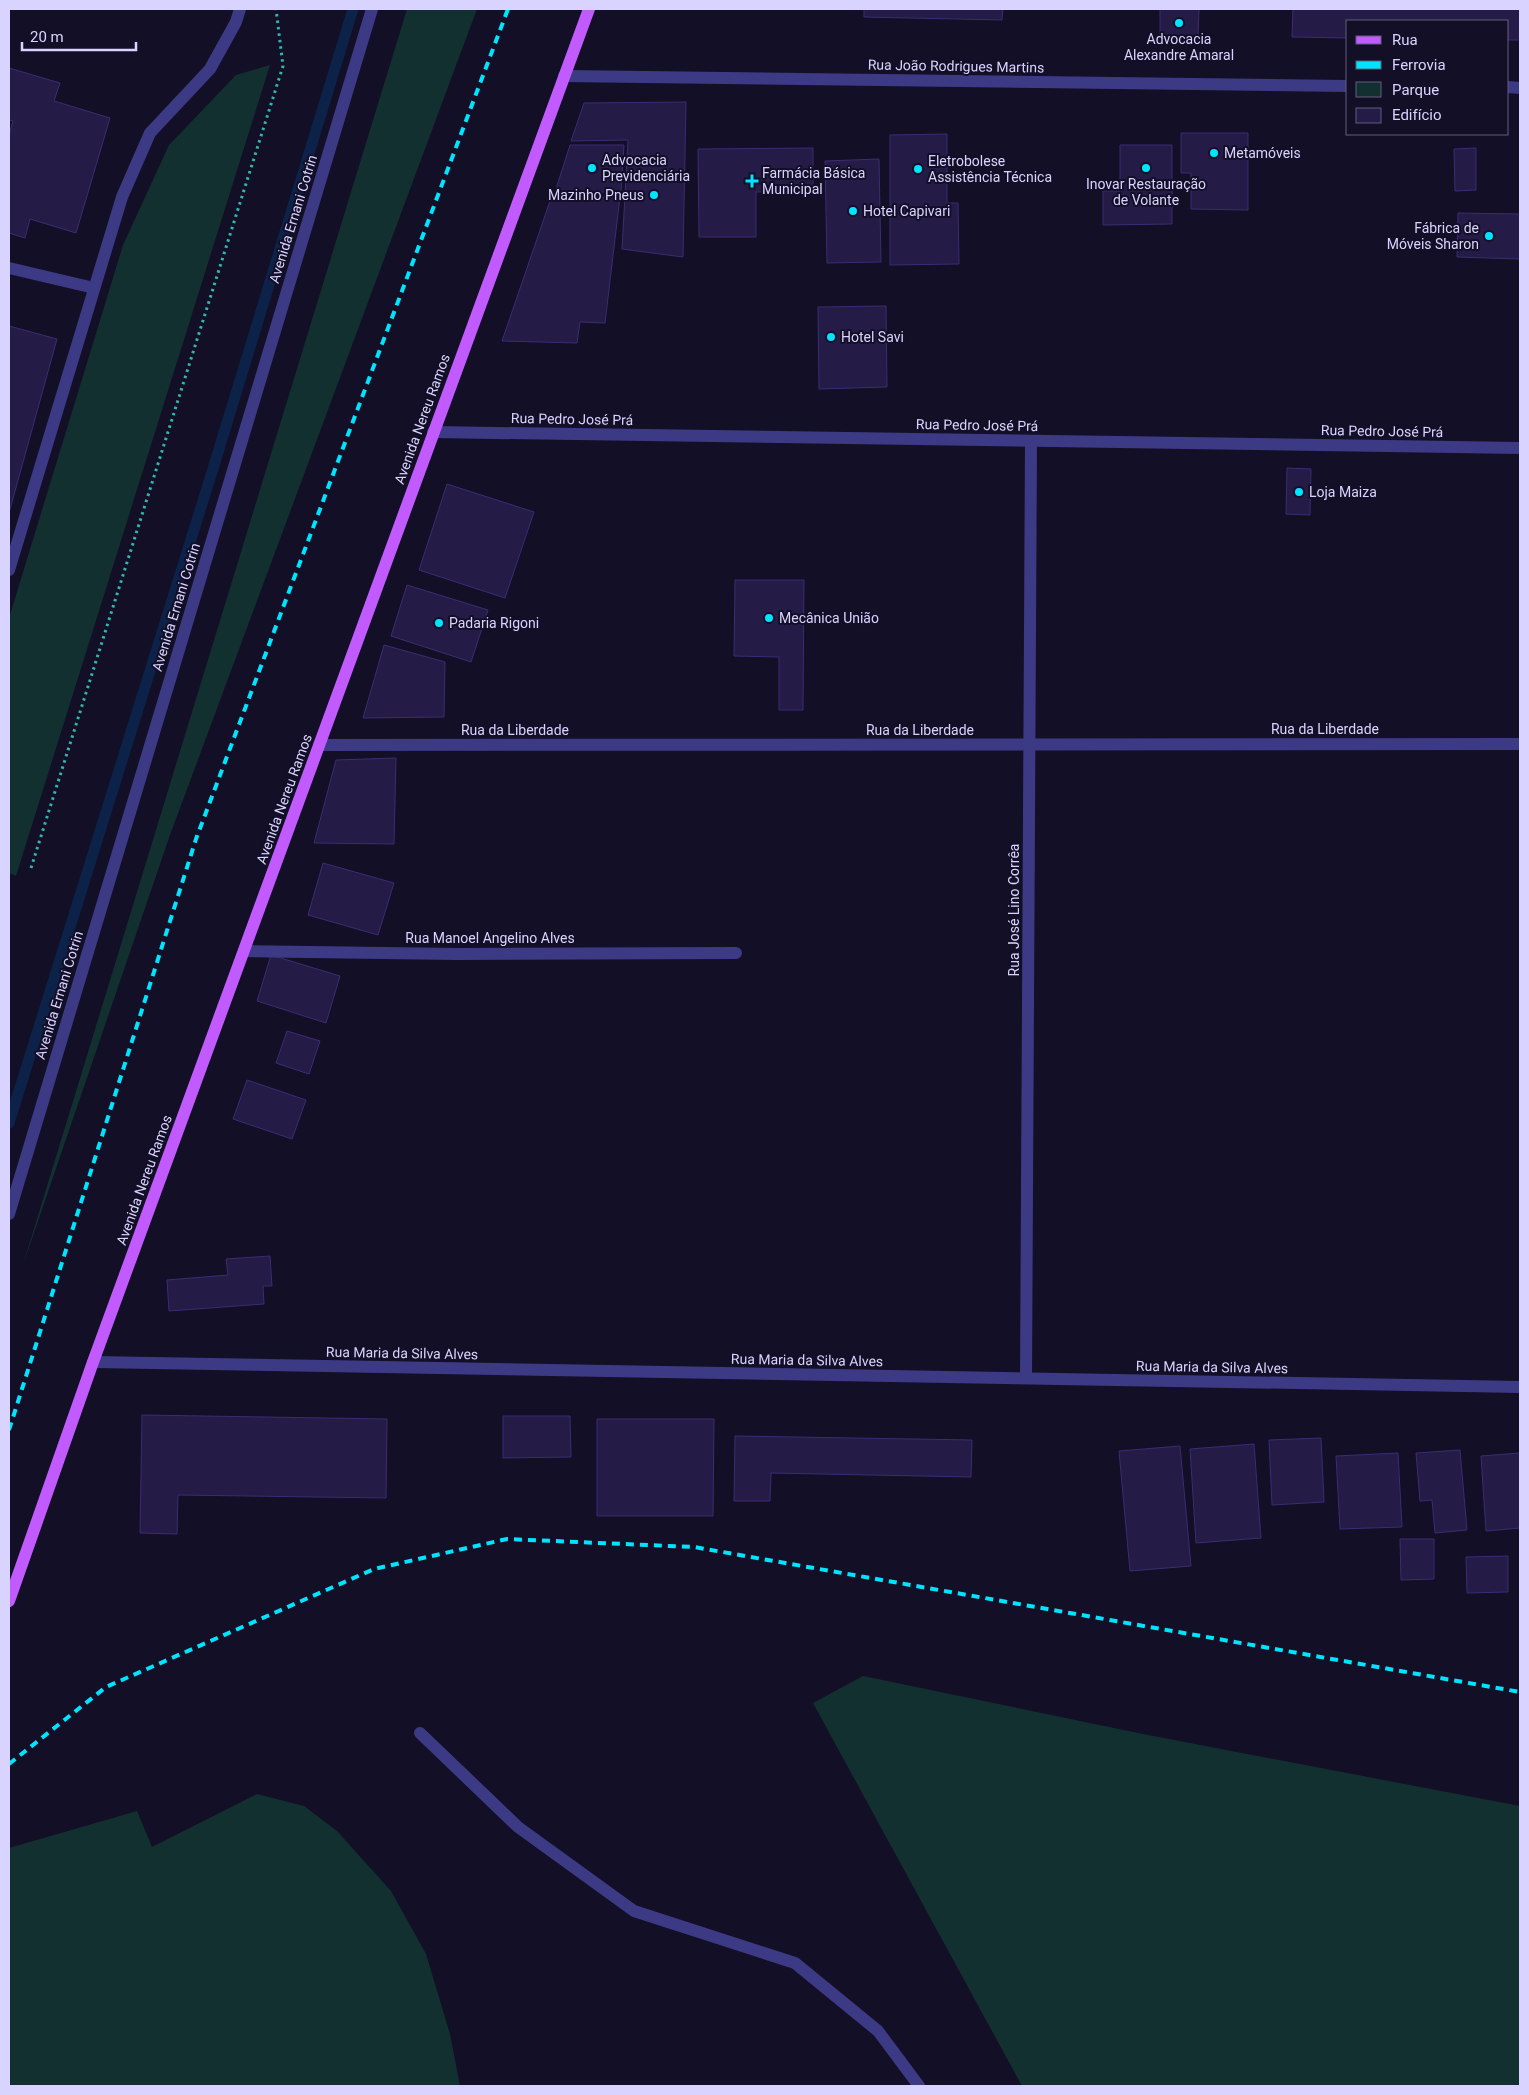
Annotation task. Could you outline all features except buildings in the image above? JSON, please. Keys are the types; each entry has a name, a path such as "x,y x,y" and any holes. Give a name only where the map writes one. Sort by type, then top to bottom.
{"main road":[{"name":"Avenida Nereu Ramos","path":"9,1601 93,1362 588,9"}],"street":[{"path":"9,570 122,197 150,133 210,69 236,22 240,9"},
{"name":"Avenida Ernani Cotrin","path":"9,1214 372,9"},
{"name":"Rua João Rodrigues Martins","path":"564,76 1346,86"},
{"path":"9,268 94,288"},
{"name":"Rua Pedro José Prá","path":"433,432 1520,448"},
{"name":"Rua José Lino Corrêa","path":"1026,1378 1031,441"},
{"name":"Rua da Liberdade","path":"320,745 1520,744"},
{"name":"Rua Manoel Angelino Alves","path":"244,951 457,954 736,953"},
{"name":"Rua Maria da Silva Alves","path":"93,1362 1520,1388"},
{"path":"420,1732 518,1827 634,1911 795,1963 878,2031 919,2086"}],"path":[{"path":"30,868 283,66 276,9"}],"green space":[{"path":"407,9 477,9 170,835 22,1268"},
{"path":"270,65 16,876 9,873 9,618 123,245 169,145 236,75"},
{"path":"863,1676 1143,1734 1520,1806 1520,2086 1022,2086 813,1703"},
{"path":"257,1794 304,1806 337,1831 391,1891 426,1954 450,2034 460,2086 9,2086 9,1848 137,1811 152,1847"}],"waterway":[{"path":"9,1123 212,472 353,9"}],"railway":[{"path":"9,1430 196,839 508,9"},
{"path":"9,1764 106,1687 374,1569 507,1539 694,1547 1520,1692"}],"place":[{"name":"Advocacia Alexandre Amaral","path":"1179,23"},
{"name":"Metamóveis","path":"1214,153"},
{"name":"Advocacia Previdenciária","path":"592,168"},
{"name":"Inovar Restauração de Volante","path":"1146,168"},
{"name":"Eletrobolese Assistência Técnica","path":"918,169"},
{"name":"Farmácia Básica Municipal","path":"752,181"},
{"name":"Mazinho Pneus","path":"654,195"},
{"name":"Hotel Capivari","path":"853,211"},
{"name":"Fábrica de Móveis Sharon","path":"1489,236"},
{"name":"Hotel Savi","path":"831,337"},
{"name":"Loja Maiza","path":"1299,492"},
{"name":"Mecânica União","path":"769,618"},
{"name":"Padaria Rigoni","path":"439,623"}]}
